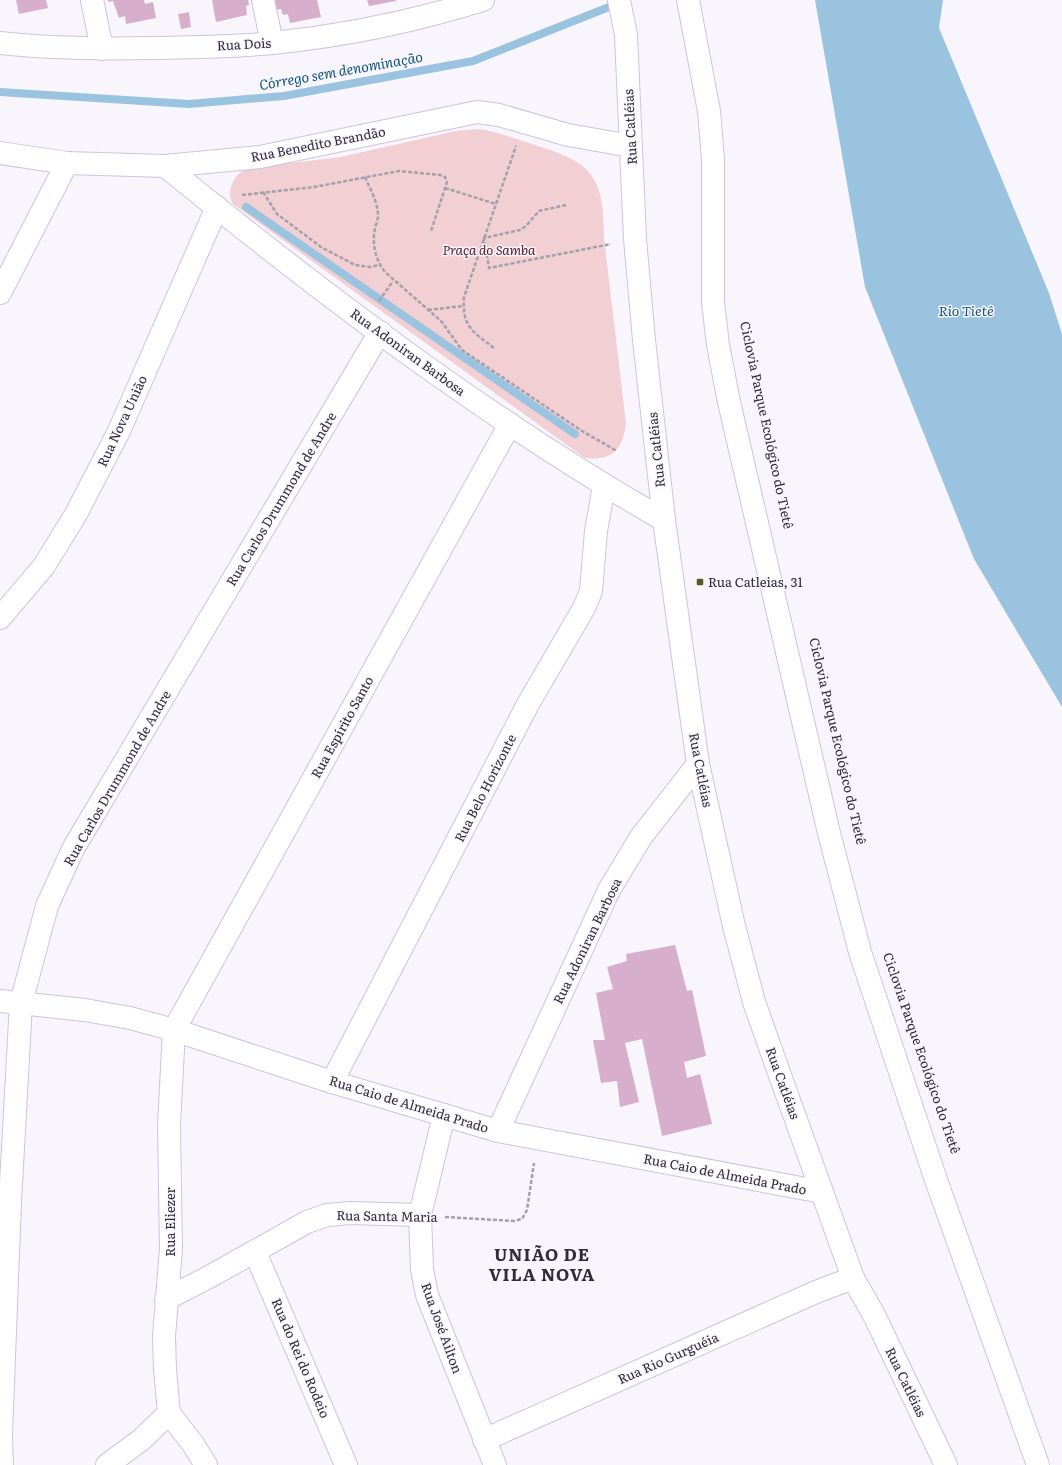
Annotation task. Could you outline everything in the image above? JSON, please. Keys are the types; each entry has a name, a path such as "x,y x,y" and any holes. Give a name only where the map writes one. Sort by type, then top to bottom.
{"street":[{"path":"92,0 102,49"},
{"path":"263,0 272,43"},
{"name":"Rua Dois","path":"0,43 34,47 102,49 272,43 340,33 436,7 483,0"},
{"name":"Rua Catléias","path":"619,0 626,35 635,240 664,520 698,764 734,926 754,1002 853,1278 875,1317 946,1465"},
{"path":"688,1 709,111 713,160 713,302 718,345 729,402 828,829 860,952 936,1180 1038,1465"},
{"name":"Rua Benedito Brandão","path":"0,153 67,163 165,166 260,157 465,114 488,113 568,135 631,146"},
{"path":"0,293 67,163"},
{"name":"Rua Adoniran Barbosa","path":"165,166 217,208 380,332 510,424 604,486 664,520"},
{"name":"Rua Nova União","path":"0,618 44,566 76,514 118,431 217,208"},
{"name":"Rua Carlos Drummond de Andre","path":"2,1465 0,1434 10,1202 10,1002 48,906 74,849 380,332"},
{"name":"Rua Espírito Santo","path":"174,1030 510,424"},
{"name":"Rua Belo Horizonte","path":"332,1082 528,704 584,608 591,591 596,531 604,486"},
{"name":"Rua Adoniran Barbosa","path":"498,1131 609,890 641,837 698,764"},
{"name":"Rua Caio de Almeida Prado","path":"10,1002 85,1010 130,1018 174,1030 332,1082 498,1131 822,1192"},
{"name":"Rua Eliezer","path":"169,1414 165,1370 166,1299 171,1249 169,1125 174,1030"},
{"name":"Rua José Ailton","path":"444,1115 420,1215 421,1263 427,1295 495,1465"},
{"name":"Rua Santa Maria","path":"166,1299 255,1252 307,1222 327,1214 350,1213 420,1215"},
{"name":"Rua do Rei do Rodeio","path":"255,1252 346,1465"},
{"name":"Rua Rio Gurguéia","path":"484,1440 781,1307 853,1278"},
{"path":"107,1465 141,1440 169,1414 193,1444 206,1465"}],"path":[{"path":"494,348 469,328 463,306 464,297 524,123"},
{"path":"217,208 230,198 248,193 314,187 399,171 440,175 446,177 447,182 431,231"},
{"path":"365,177 376,205 378,217 375,228 374,247 380,265 393,281 441,321 462,350 582,431 617,451"},
{"path":"445,188 496,204"},
{"path":"264,192 277,214 321,247 355,265 370,267 380,265"},
{"path":"484,238 520,230 526,226 539,211 566,205"},
{"path":"484,238 489,268 635,240"},
{"path":"384,294 393,281"},
{"path":"428,310 463,306"},
{"name":"Rua Santa Maria","path":"420,1215 514,1222 522,1219 528,1210 537,1139"}],"green space":[{"name":"Praça do Samba","path":"479,129 514,138 570,158 582,166 591,175 597,186 601,200 604,238 626,424 619,447 614,452 603,458 585,458 233,204 231,199 230,193 233,182 239,173 249,168 341,157 456,131"}],"water":[{"name":"Rio Tietê","path":"815,0 943,0 939,28 1049,293 1062,334 1062,707 974,559 865,287"}],"building":[{"path":"16,0 46,0 48,8 19,14"},
{"path":"108,0 144,0 145,4 153,2 156,18 126,24 125,16 119,18 113,1 108,2"},
{"path":"212,0 248,0 249,5 246,6 247,15 216,22"},
{"path":"276,0 317,0 321,17 290,23 288,14 283,15 281,9 276,10 274,2"},
{"path":"367,0 396,0 396,1 369,6"},
{"path":"189,12 191,27 181,29 178,14"},
{"path":"675,945 687,991 692,990 706,1056 684,1062 687,1078 700,1074 712,1124 662,1136 642,1039 625,1043 639,1102 620,1107 617,1081 601,1083 593,1040 605,1040 596,993 613,989 607,967 627,961 626,954"}],"waterway":[{"name":"Córrego sem denominação","path":"0,92 189,104 284,96 473,61 619,3"},
{"path":"246,207 575,434"}],"place":[{"name":"Rua Catleias, 31","path":"700,582"}],"district":[{"name":"UNIÃO DE VILA NOVA","path":"542,1265"}]}
